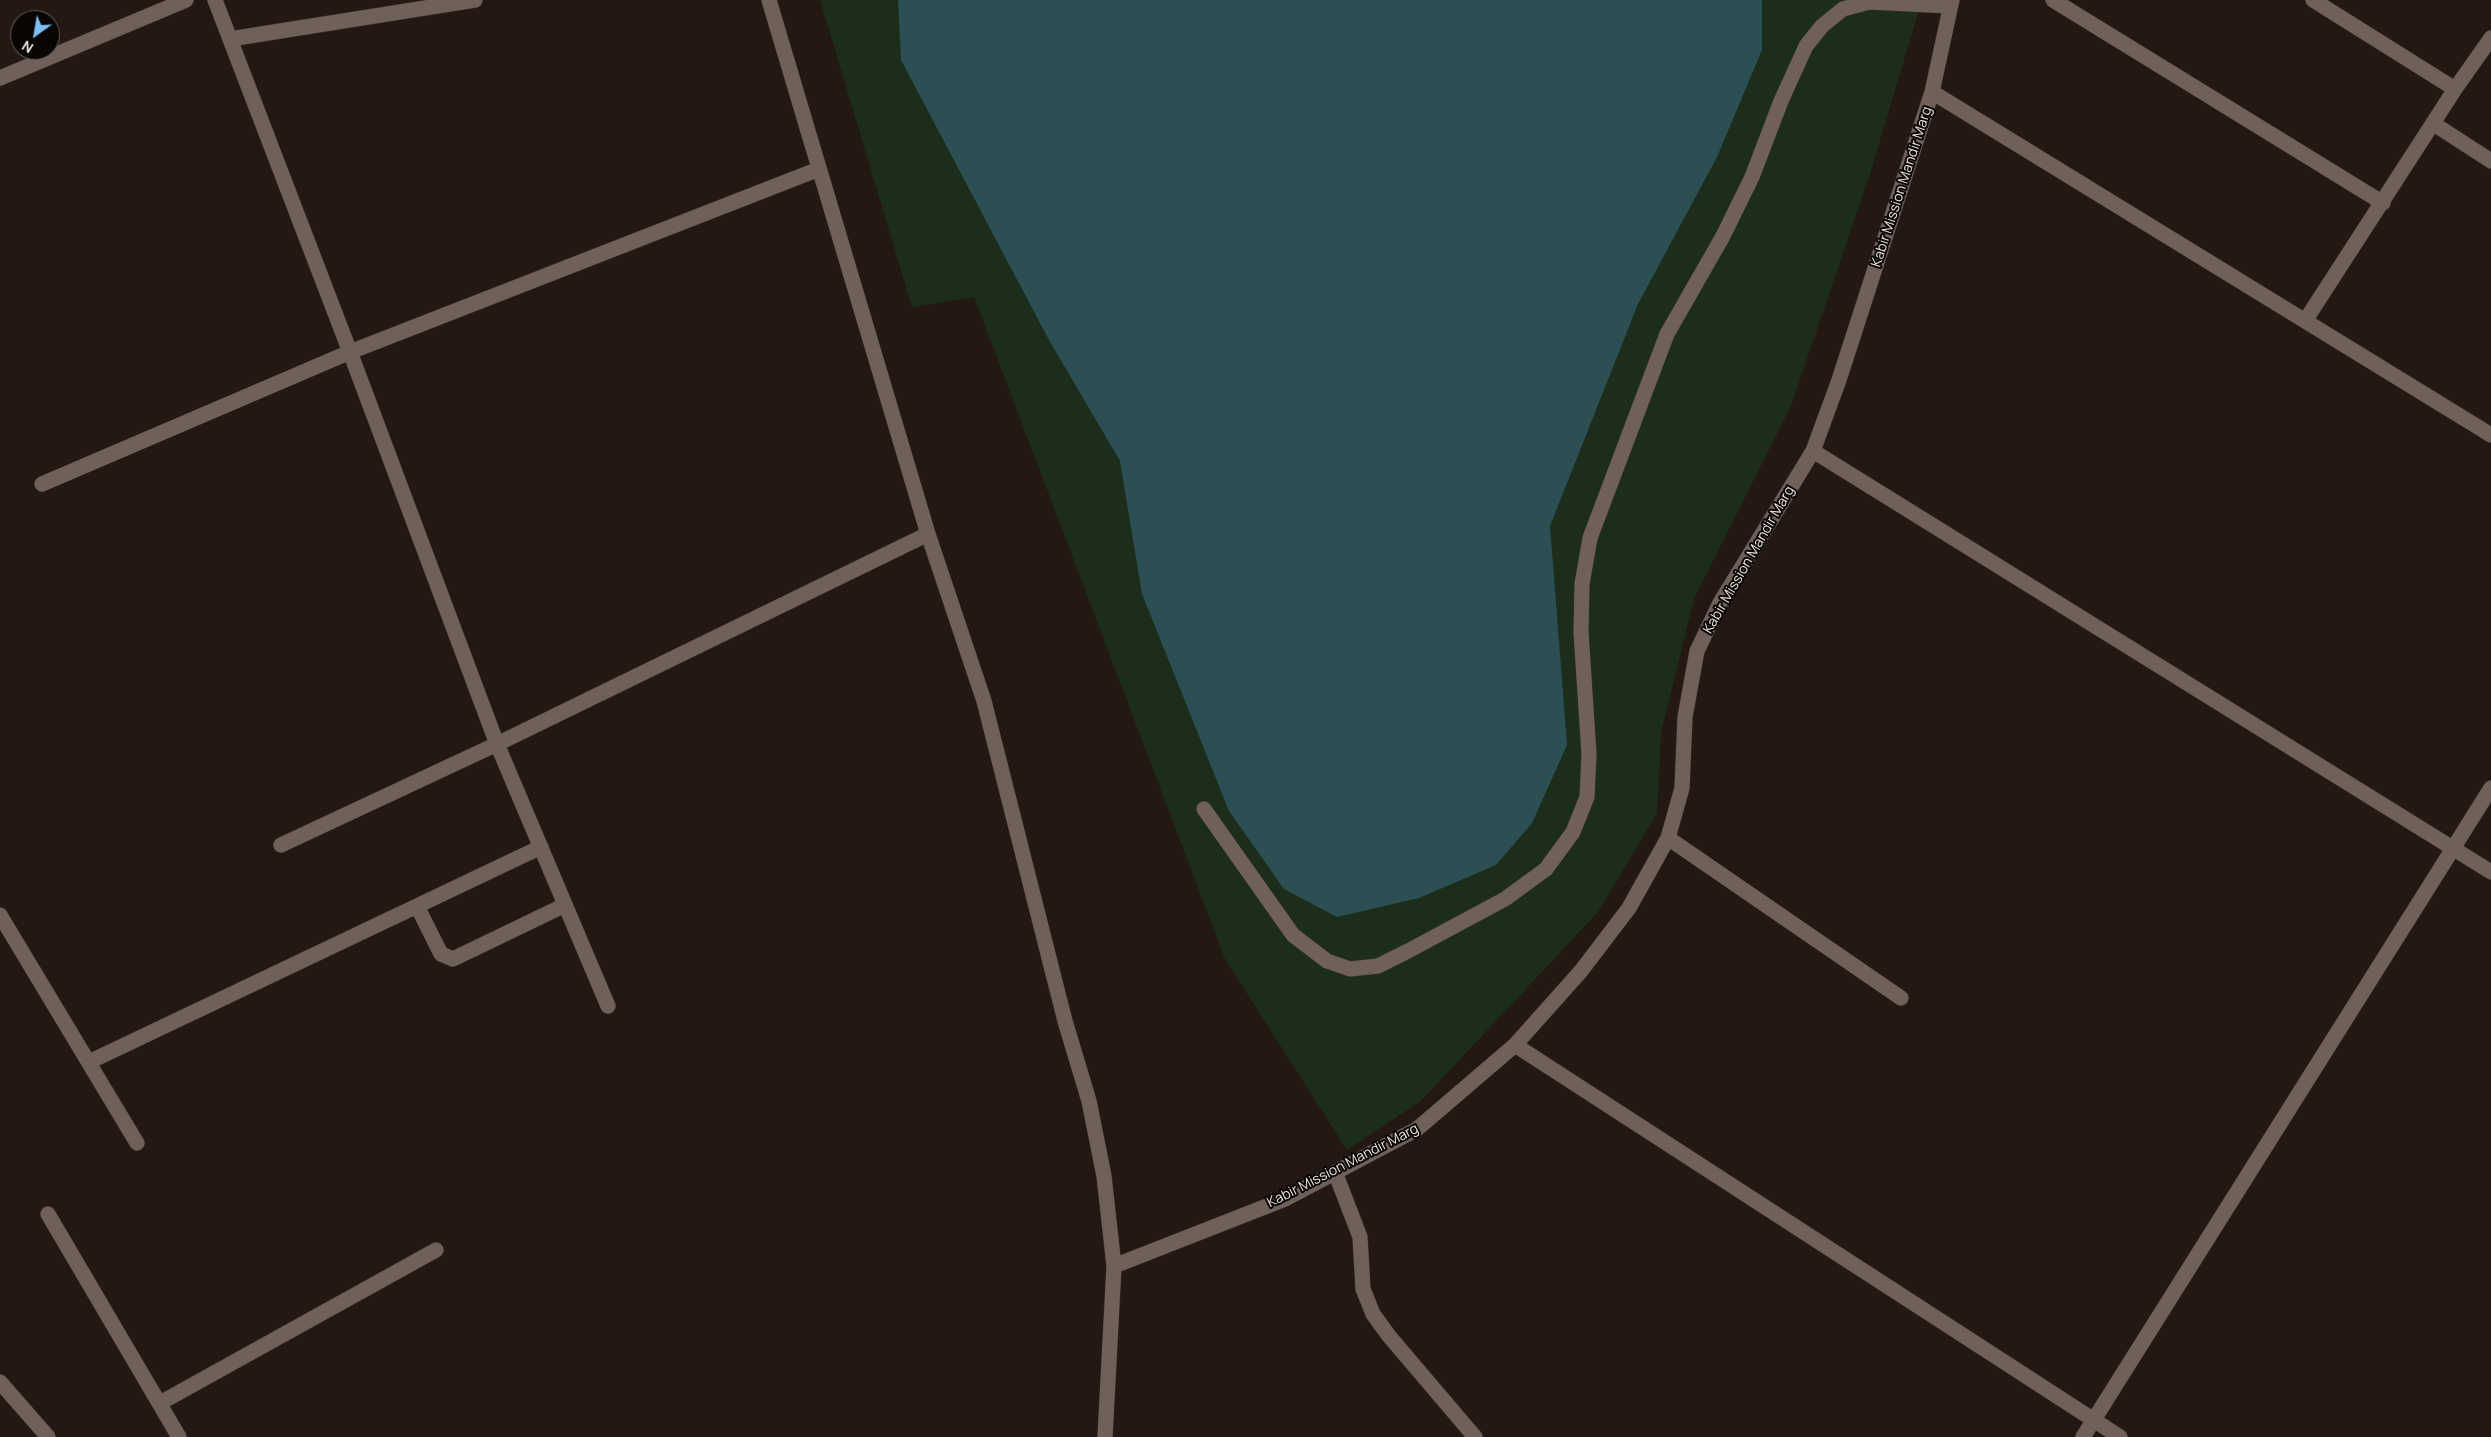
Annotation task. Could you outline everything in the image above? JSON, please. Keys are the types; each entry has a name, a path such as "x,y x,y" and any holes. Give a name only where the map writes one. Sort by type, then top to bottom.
{"street":[{"path":"0,78 186,0"},
{"path":"215,0 497,744 608,1006"},
{"path":"230,39 475,0"},
{"path":"769,0 928,534 984,701 1065,1021 1089,1101 1104,1176 1114,1266 1105,1437"},
{"path":"2053,0 2383,203"},
{"path":"2312,0 2455,89"},
{"path":"1204,809 1293,935 1327,961 1350,969 1378,966 1505,899 1546,868 1573,832 1587,797 1589,754 1581,632 1582,584 1590,538 1667,334 1722,236 1752,177 1780,102 1806,46 1822,26 1843,9 1869,2 1951,3"},
{"name":"Kabir Mission Mandir Marg","path":"1114,1266 1285,1198 1418,1129 1515,1045 1581,971 1629,908 1668,838 1682,788 1685,717 1697,651 1720,603 1813,451 1839,380 1932,92 1951,3"},
{"path":"2305,321 2455,89 2491,38"},
{"path":"1932,92 2491,434"},
{"path":"2434,124 2491,161"},
{"path":"42,484 350,352 819,169"},
{"path":"1813,451 2491,872"},
{"path":"281,845 497,744 928,534"},
{"path":"2083,1437 2491,788"},
{"path":"1668,838 1901,998"},
{"path":"88,1062 541,847"},
{"path":"417,906 441,954 453,959 565,905"},
{"path":"0,915 137,1142"},
{"path":"1515,1045 2120,1437"},
{"path":"1335,1172 1360,1237 1363,1252 1363,1289 1373,1314 1389,1336 1475,1437"},
{"path":"48,1214 179,1437"},
{"path":"160,1403 436,1250"},
{"path":"0,1382 48,1437"}],"green space":[{"path":"820,0 1922,0 1870,174 1791,406 1694,599 1661,733 1657,813 1598,912 1421,1101 1347,1150 1225,959 974,297 912,307"}],"water":[{"path":"898,0 1762,0 1762,50 1717,157 1638,304 1550,526 1567,745 1532,823 1496,865 1419,898 1337,917 1284,889 1229,811 1142,594 1120,461 1049,340 901,60"}]}
